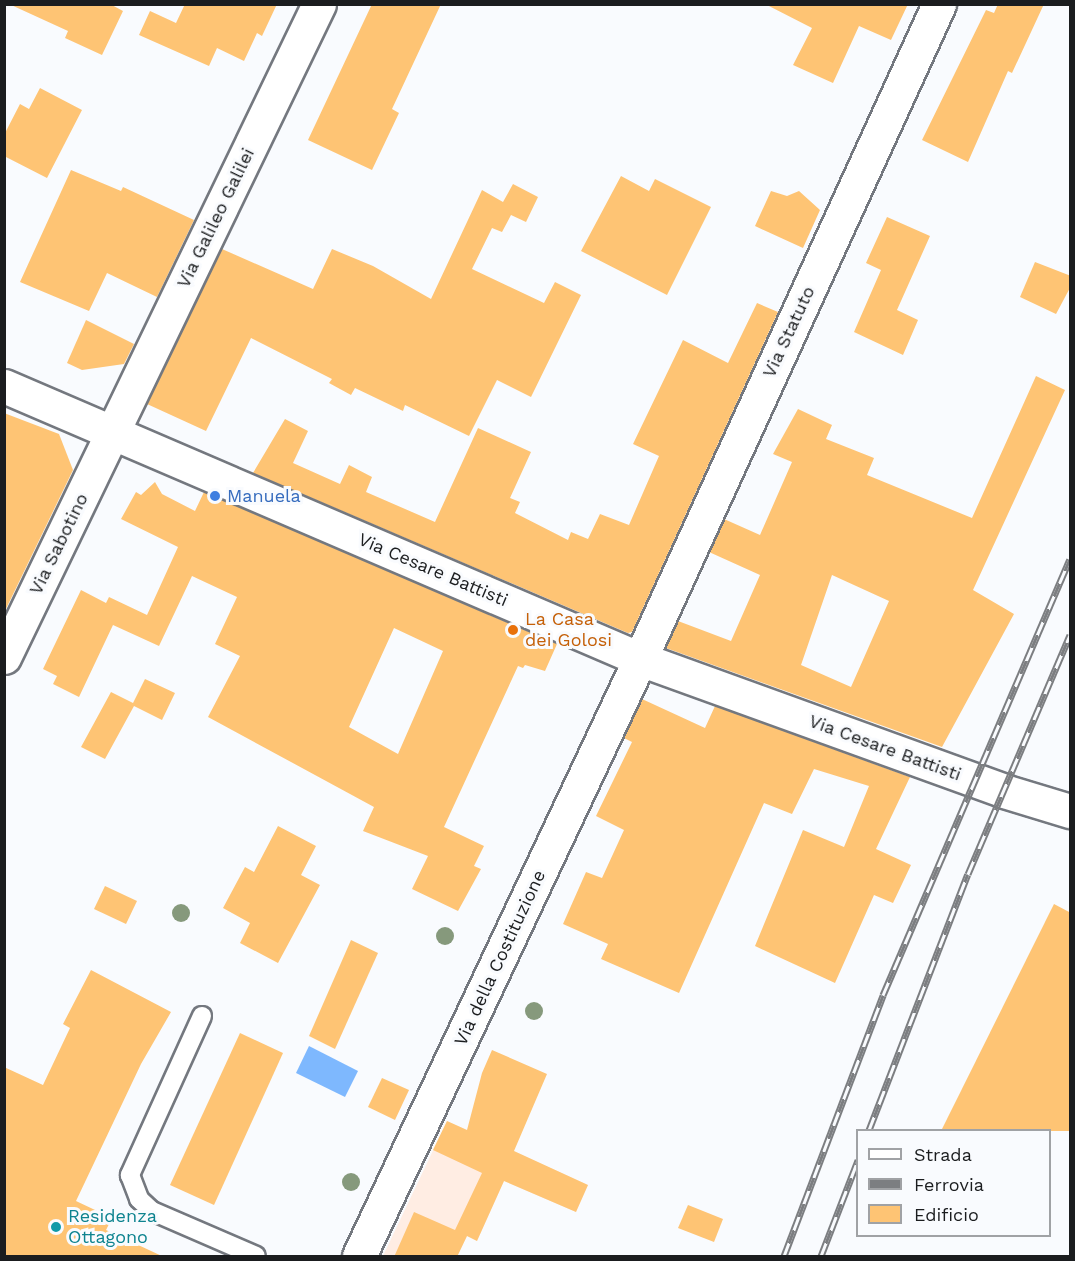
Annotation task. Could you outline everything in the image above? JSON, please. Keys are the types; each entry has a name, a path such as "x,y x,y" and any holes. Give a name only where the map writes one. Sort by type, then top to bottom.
{"street":[{"name":"Via Galileo Galilei","path":"113,432 319,4"},
{"name":"Via Statuto","path":"640,659 939,4"},
{"name":"Via Cesare Battisti","path":"4,386 640,659 1004,791 1071,811"},
{"name":"Via Sabotino","path":"4,657 113,432"},
{"name":"Via della Costituzione","path":"359,1257 640,659"}],"lane":[{"path":"202,1016 130,1175 139,1199 152,1211 256,1257"}],"shaded area":[{"path":"447,1121 588,1185 576,1212 504,1181 477,1241 467,1236 457,1256 383,1256"}],"water":[{"path":"309,1046 358,1071 345,1097 296,1073"}],"building":[{"path":"9,4 110,4 123,11 102,55 65,38 68,31"},
{"path":"185,4 277,4 262,36 257,33 244,61 217,48 209,66 139,35 150,11 176,23"},
{"path":"372,4 441,4 392,109 399,113 372,170 308,140"},
{"path":"765,4 908,4 891,40 859,26 833,83 793,65 812,28"},
{"path":"998,4 1044,4 1012,73 1008,71 968,162 922,140 986,10 994,13"},
{"path":"40,88 82,110 47,178 4,156 4,135 20,104 29,109"},
{"path":"71,170 121,191 123,187 194,220 157,297 107,273 89,311 20,282"},
{"path":"621,176 649,191 655,179 711,207 667,295 581,251"},
{"path":"513,184 538,197 526,222 511,215 502,232 492,228 472,269 544,303 555,282 581,295 531,397 497,380 469,436 405,405 403,411 355,388 351,395 329,383 332,379 251,338 206,431 147,404 222,249 313,289 332,249 373,266 431,299 482,190 503,202"},
{"path":"771,191 787,196 799,191 820,210 803,248 755,226"},
{"path":"887,217 930,236 897,310 918,320 903,355 854,332 881,270 866,263"},
{"path":"1035,262 1071,276 1071,286 1056,314 1020,297"},
{"path":"757,303 778,312 632,632 628,633 253,473 285,419 308,431 293,463 340,484 349,465 372,477 366,492 435,522 478,428 531,452 510,498 520,502 515,513 568,540 571,532 588,539 600,514 629,525 659,456 633,444 683,340 728,363"},
{"path":"86,320 134,344 124,364 82,370 67,363"},
{"path":"1036,376 1065,390 973,590 1014,614 942,747 666,648 678,621 731,641 760,575 709,552 724,519 760,535 792,462 773,454 798,409 832,425 826,439 874,458 867,475 972,518","holes":["832,575 889,601 851,687 801,665"]},
{"path":"4,413 59,434 73,470 4,613"},
{"path":"155,482 162,494 195,511 204,492 557,644 545,671 525,665 523,668 518,666 444,827 484,846 474,866 481,869 458,911 412,889 428,856 363,831 374,807 208,717 240,656 215,644 237,597 192,576 159,646 113,625 79,697 53,684 57,676 43,669 81,590 106,603 109,597 147,615 178,547 121,519 136,492 141,495","holes":["394,628 443,651 398,754 349,727"]},
{"path":"145,679 175,693 162,720 134,706 105,759 81,747 111,692 133,703"},
{"path":"642,699 705,728 715,706 910,777 876,849 911,865 893,903 874,895 835,983 755,946 803,830 844,847 869,786 814,769 792,814 764,803 679,993 601,959 608,944 563,924 586,872 602,878 624,830 596,816 632,742 624,738"},
{"path":"278,826 316,846 301,875 320,885 278,963 240,943 250,923 223,908 245,867 254,872"},
{"path":"105,886 137,901 126,924 94,909"},
{"path":"1054,904 1071,913 1071,1131 942,1129"},
{"path":"351,940 378,953 335,1049 309,1036"},
{"path":"91,970 171,1012 141,1064 76,1201 112,1218 106,1230 164,1257 4,1257 4,1067 43,1085 70,1028 63,1024"},
{"path":"240,1033 283,1053 214,1205 170,1185"},
{"path":"492,1050 547,1074 514,1151 588,1185 576,1212 504,1181 477,1241 467,1236 457,1257 394,1257 414,1212 455,1230 482,1173 433,1150 447,1121 467,1130 482,1073"},
{"path":"382,1078 409,1090 395,1120 368,1107"},
{"path":"688,1205 723,1219 714,1242 678,1228"}],"railway":[{"path":"784,1256 883,995 1070,559"},
{"path":"869,1129 968,874 1070,635"},
{"path":"821,1256 856,1165"}],"place":[{"name":"Manuela","path":"215,496"},
{"name":"La Casa dei Golosi","path":"513,630"},
{"name":"Residenza Ottagono","path":"56,1227"}]}
